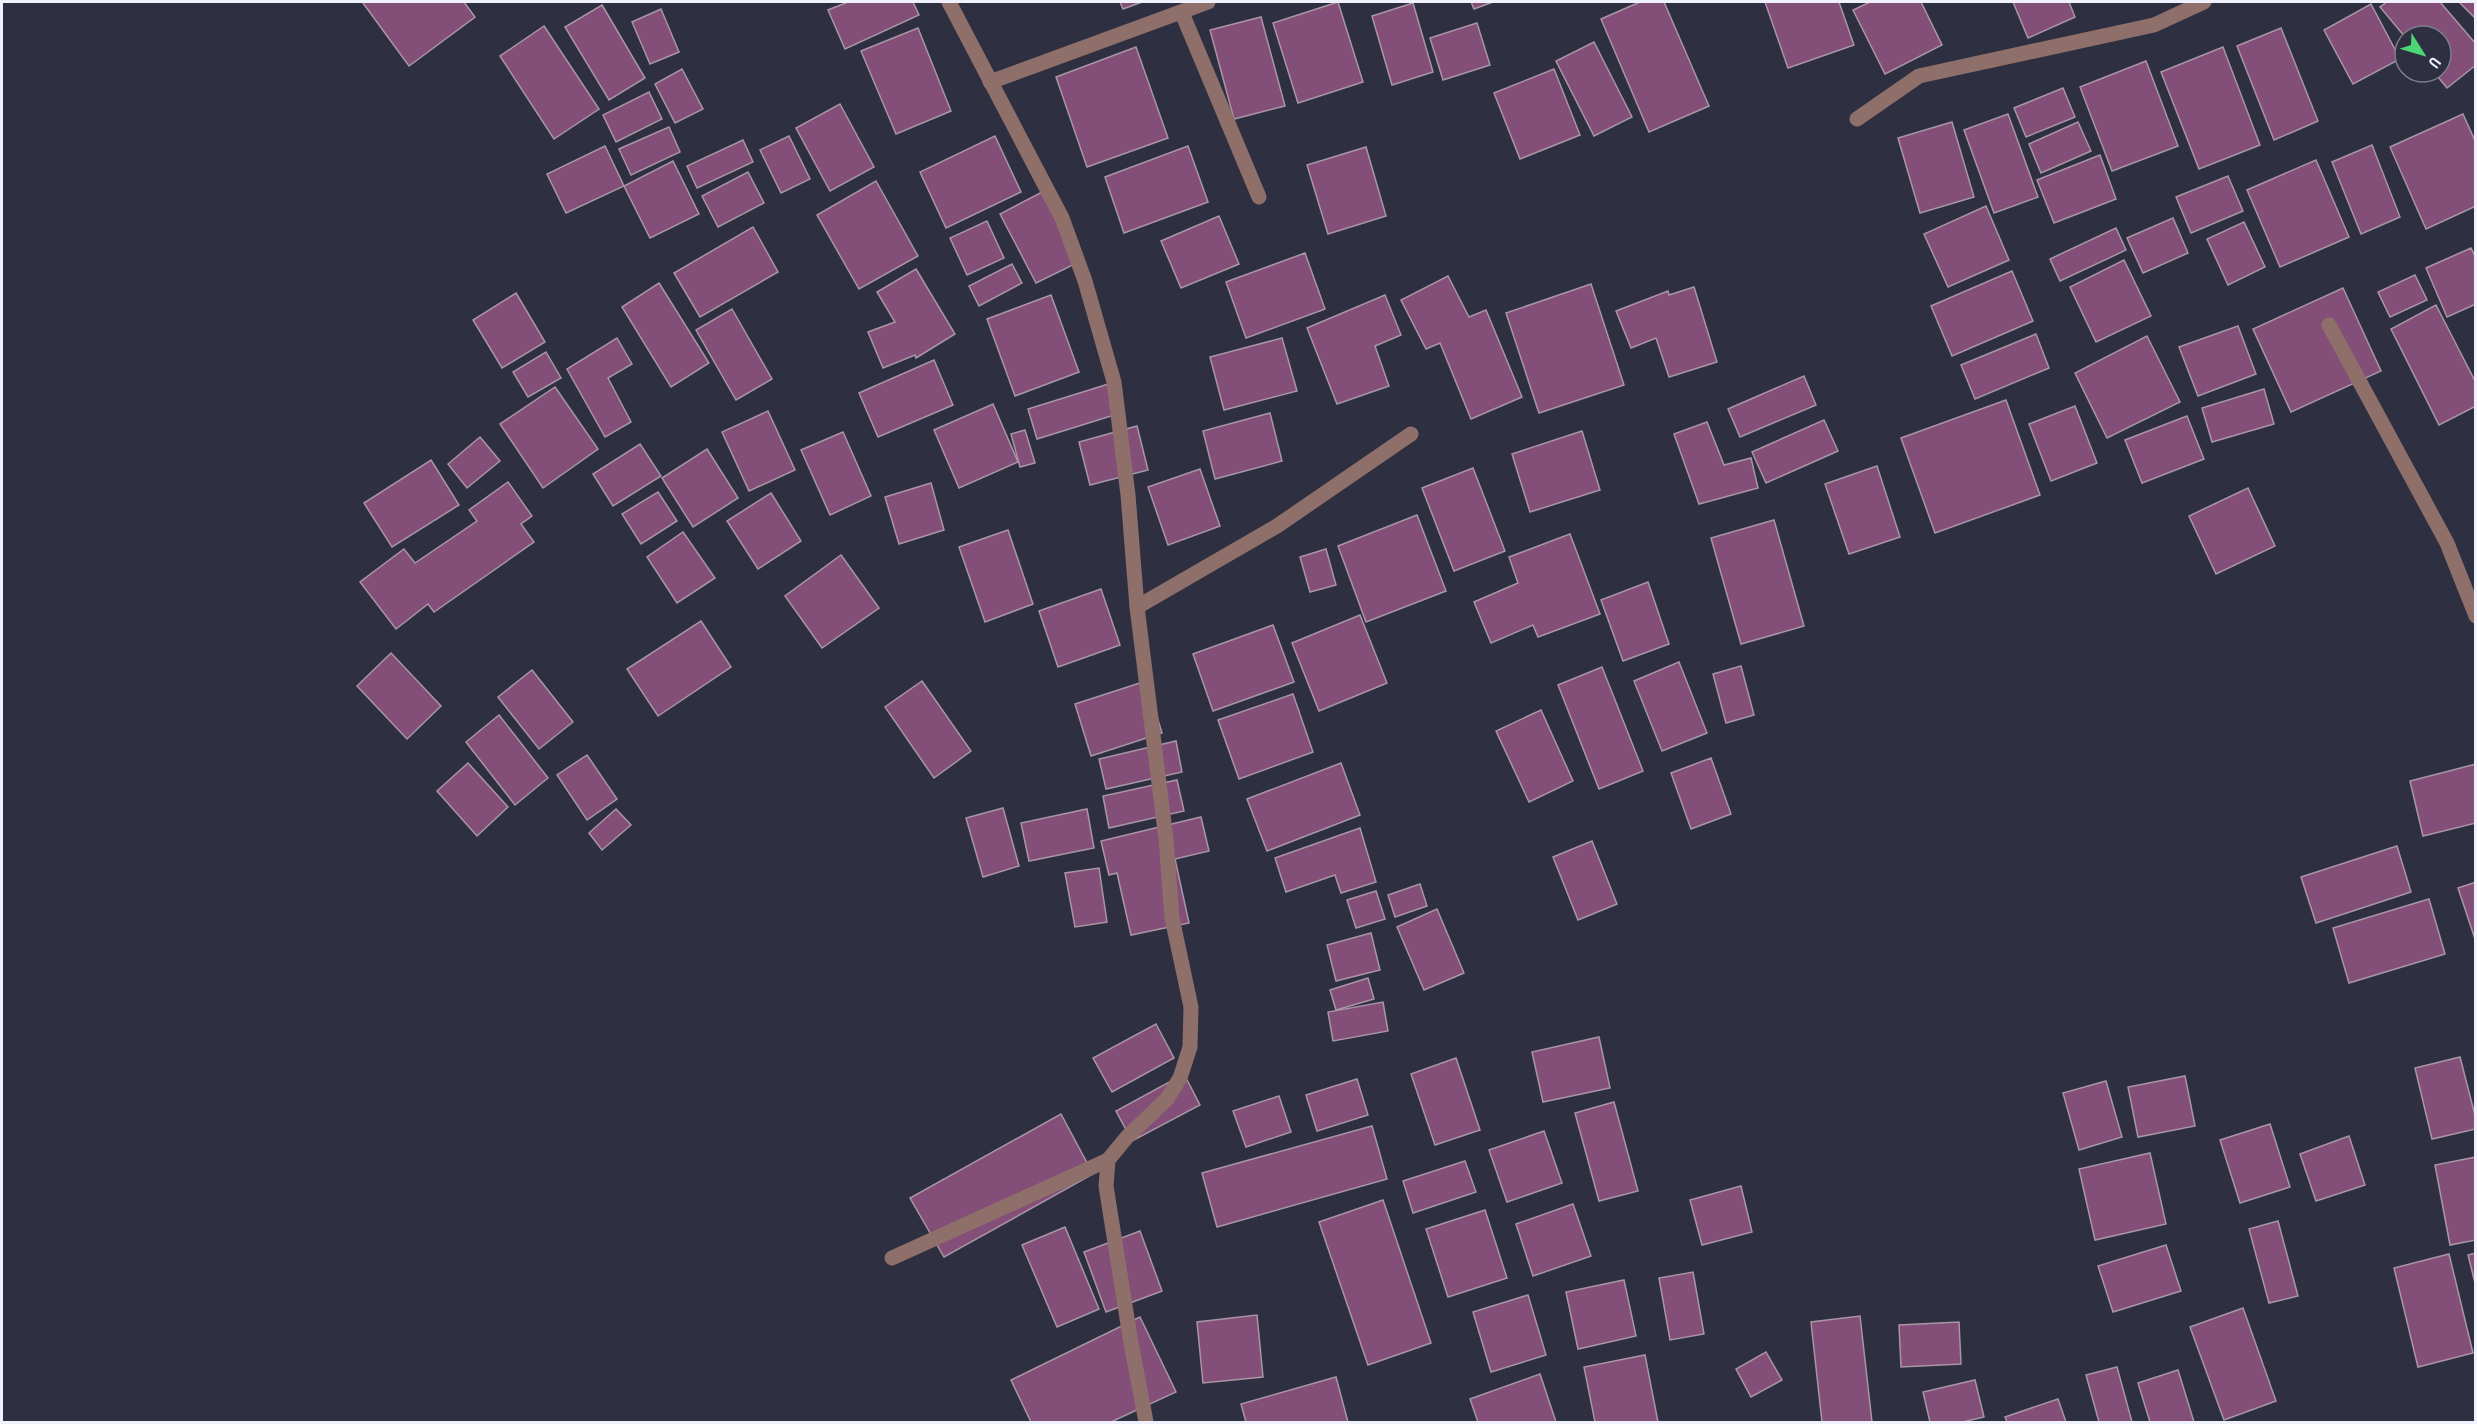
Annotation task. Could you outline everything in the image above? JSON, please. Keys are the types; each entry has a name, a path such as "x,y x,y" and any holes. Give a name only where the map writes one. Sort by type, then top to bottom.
{"street":[{"path":"892,1258 1108,1160 1127,1137 1167,1099 1180,1078 1190,1047 1191,1007 1172,918 1166,839 1137,607 1128,495 1111,370 1085,281 1062,218 949,2"},
{"path":"990,82 1208,2"},
{"path":"1857,119 1919,76 2154,25 2204,2"},
{"path":"1182,13 1259,197"},
{"path":"2329,325 2447,543 2475,616"},
{"path":"1137,607 1277,526 1411,434"},
{"path":"1108,1160 1107,1186 1131,1343 1146,1422"}],"building":[{"path":"464,2 475,17 409,66 363,3"},
{"path":"848,2 913,2 919,15 845,49 828,10"},
{"path":"1120,2 1142,2 1123,9"},
{"path":"1338,2 1363,82 1298,103 1273,23"},
{"path":"1471,2 1493,2 1474,9"},
{"path":"1640,2 1664,2 1709,106 1649,132 1601,19"},
{"path":"1765,2 1839,2 1854,45 1788,68"},
{"path":"1870,2 1921,2 1942,45 1885,74 1853,10"},
{"path":"2013,2 2069,2 2075,17 2028,38"},
{"path":"2387,2 2440,2 2476,44 2476,65 2453,83 2453,24 2394,24 2380,7"},
{"path":"2459,2 2476,2 2476,19"},
{"path":"1413,3 1433,72 1392,85 1372,16"},
{"path":"2371,4 2393,46 2393,63 2353,84 2324,30"},
{"path":"602,5 645,78 609,100 565,27"},
{"path":"661,9 679,52 650,64 632,22"},
{"path":"1261,17 1285,106 1234,119 1210,30"},
{"path":"1477,23 1490,65 1443,80 1430,38"},
{"path":"544,26 599,109 554,139 500,56"},
{"path":"918,28 951,111 896,134 861,51"},
{"path":"2281,28 2318,121 2274,140 2237,46"},
{"path":"1594,42 1632,117 1594,136 1556,61"},
{"path":"1136,47 1168,138 1087,167 1056,77"},
{"path":"2223,47 2260,145 2199,169 2161,72"},
{"path":"2146,61 2178,146 2112,171 2080,87"},
{"path":"682,69 703,109 675,123 655,84"},
{"path":"1554,69 1580,135 1520,159 1494,93"},
{"path":"2063,88 2075,117 2026,137 2014,108"},
{"path":"649,92 662,119 616,142 603,115"},
{"path":"840,104 874,167 830,191 796,128"},
{"path":"2008,114 2038,197 1994,213 1964,130"},
{"path":"2463,114 2476,143 2476,206 2426,229 2390,147"},
{"path":"1952,122 1974,197 1920,213 1898,138"},
{"path":"2078,122 2091,151 2041,173 2029,144"},
{"path":"669,127 680,152 631,175 619,149"},
{"path":"789,136 810,179 781,193 760,150"},
{"path":"995,136 1021,192 946,228 920,172"},
{"path":"743,140 753,162 697,188 687,166"},
{"path":"2372,145 2400,217 2361,234 2332,162"},
{"path":"605,146 624,186 566,213 547,174"},
{"path":"1188,146 1208,202 1124,233 1105,177"},
{"path":"1366,147 1386,216 1328,234 1307,165"},
{"path":"2100,155 2116,199 2054,223 2037,180"},
{"path":"2316,160 2349,237 2280,267 2247,190"},
{"path":"673,161 699,214 650,238 624,186"},
{"path":"748,172 764,203 718,227 702,196"},
{"path":"2228,176 2243,211 2191,233 2176,197"},
{"path":"876,181 918,256 859,289 817,215"},
{"path":"1044,191 1079,262 1036,283 1000,214"},
{"path":"1986,206 2009,260 1948,287 1924,234"},
{"path":"1219,216 1239,264 1181,288 1161,241"},
{"path":"2173,218 2188,253 2143,273 2127,238"},
{"path":"987,221 1004,258 967,275 950,238"},
{"path":"2244,222 2265,267 2228,285 2207,239"},
{"path":"753,227 778,272 700,317 674,273"},
{"path":"2116,228 2126,250 2060,281 2050,259"},
{"path":"2471,248 2476,258 2476,304 2447,317 2426,268"},
{"path":"1305,253 1325,309 1246,338 1226,282"},
{"path":"2124,260 2151,316 2096,342 2070,287"},
{"path":"1012,264 1022,283 979,306 969,286"},
{"path":"916,269 955,334 916,358 915,355 883,368 868,332 895,322 877,292"},
{"path":"2012,271 2033,321 1952,356 1931,306"},
{"path":"2415,275 2427,300 2390,317 2378,292"},
{"path":"1448,276 1469,317 1486,310 1522,397 1471,419 1440,343 1426,349 1401,300"},
{"path":"659,283 709,363 671,387 622,307"},
{"path":"1591,284 1624,385 1539,413 1506,313"},
{"path":"1694,287 1717,362 1669,377 1656,338 1631,348 1616,311 1668,291 1669,295"},
{"path":"2343,288 2381,371 2291,412 2253,329"},
{"path":"516,293 545,342 502,368 473,320"},
{"path":"1051,295 1079,372 1015,396 987,319"},
{"path":"1385,295 1401,335 1375,346 1389,386 1337,404 1307,328"},
{"path":"2436,305 2476,383 2476,406 2439,425 2391,329"},
{"path":"732,309 772,379 736,400 696,330"},
{"path":"2238,326 2256,374 2198,396 2179,347"},
{"path":"2036,334 2049,368 1975,399 1961,365"},
{"path":"2147,336 2180,402 2107,438 2075,373"},
{"path":"617,338 632,364 608,378 631,422 605,437 567,369"},
{"path":"1282,338 1297,391 1224,410 1210,357"},
{"path":"546,352 561,378 528,397 513,372"},
{"path":"934,360 953,405 878,437 859,393"},
{"path":"1804,376 1816,405 1740,437 1728,409"},
{"path":"1115,382 1124,412 1037,439 1028,409"},
{"path":"555,387 598,449 543,488 500,424"},
{"path":"2264,389 2274,424 2212,442 2202,408"},
{"path":"2006,400 2040,495 1935,533 1901,438"},
{"path":"993,404 1018,462 959,488 934,430"},
{"path":"2075,406 2097,463 2051,481 2029,424"},
{"path":"768,411 795,470 749,491 722,432"},
{"path":"1270,413 1282,461 1215,479 1203,431"},
{"path":"2187,416 2204,459 2142,483 2125,440"},
{"path":"1824,420 1838,451 1766,483 1752,452"},
{"path":"1707,422 1724,465 1751,458 1758,488 1699,504 1674,434"},
{"path":"1137,426 1148,470 1090,485 1079,442"},
{"path":"1025,430 1035,463 1020,467 1011,434"},
{"path":"1582,431 1600,490 1530,512 1512,454"},
{"path":"843,432 871,496 830,515 801,450"},
{"path":"480,437 500,461 467,488 448,464"},
{"path":"640,444 661,476 613,506 593,474"},
{"path":"707,449 738,498 693,527 662,478"},
{"path":"431,460 459,505 392,547 364,503"},
{"path":"1877,466 1900,537 1849,554 1825,484"},
{"path":"1473,468 1505,551 1454,571 1422,488"},
{"path":"1200,469 1220,526 1168,545 1148,487"},
{"path":"508,482 532,516 521,524 534,542 434,612 428,604 396,629 360,582 404,549 415,563 477,521 469,510"},
{"path":"931,483 944,530 899,544 885,497"},
{"path":"2248,488 2275,546 2216,574 2189,516"},
{"path":"658,492 677,521 641,544 622,514"},
{"path":"771,493 801,541 758,569 727,521"},
{"path":"1417,515 1446,591 1366,622 1338,546"},
{"path":"1774,520 1804,626 1741,644 1711,538"},
{"path":"1008,530 1033,604 985,622 959,547"},
{"path":"683,532 715,578 677,603 647,557"},
{"path":"1570,534 1600,614 1538,637 1533,625 1491,643 1474,602 1518,583 1509,557"},
{"path":"1326,549 1336,585 1310,592 1300,557"},
{"path":"841,555 879,608 822,648 785,596"},
{"path":"1648,582 1669,644 1623,661 1601,600"},
{"path":"1101,589 1120,645 1058,667 1039,611"},
{"path":"1360,615 1387,683 1319,711 1292,643"},
{"path":"701,621 731,667 658,716 627,669"},
{"path":"1273,625 1294,682 1213,711 1193,654"},
{"path":"391,653 441,706 407,739 357,686"},
{"path":"1679,662 1707,733 1662,751 1634,681"},
{"path":"1741,666 1754,715 1726,723 1713,674"},
{"path":"1602,667 1643,771 1599,789 1558,685"},
{"path":"532,670 573,722 539,749 498,697"},
{"path":"922,681 971,751 934,778 885,707"},
{"path":"1146,681 1162,733 1091,756 1075,704"},
{"path":"1293,694 1313,752 1239,779 1218,720"},
{"path":"1541,710 1573,781 1529,802 1496,731"},
{"path":"499,715 548,778 515,805 466,742"},
{"path":"1176,741 1182,772 1106,789 1099,759"},
{"path":"587,755 617,799 587,820 557,775"},
{"path":"1711,758 1731,814 1691,829 1671,773"},
{"path":"468,763 508,807 477,836 437,791"},
{"path":"1341,763 1360,815 1267,851 1247,799"},
{"path":"2476,764 2476,823 2423,836 2410,781"},
{"path":"1177,780 1184,811 1109,828 1103,796"},
{"path":"1003,808 1019,866 983,877 966,818"},
{"path":"616,809 631,825 602,850 589,833"},
{"path":"1087,809 1094,848 1029,861 1021,823"},
{"path":"1201,817 1209,851 1175,859 1189,923 1131,935 1117,873 1109,875 1101,841"},
{"path":"1360,828 1376,882 1341,893 1335,875 1286,892 1275,858"},
{"path":"1592,841 1617,904 1578,920 1553,857"},
{"path":"2397,846 2411,892 2316,923 2301,877"},
{"path":"1099,868 1107,922 1075,927 1065,873"},
{"path":"2476,882 2476,942 2458,888"},
{"path":"1420,884 1427,906 1395,917 1388,895"},
{"path":"1376,891 1385,919 1356,928 1347,900"},
{"path":"2429,899 2445,954 2349,983 2333,928"},
{"path":"1437,909 1464,973 1424,990 1397,927"},
{"path":"1371,933 1380,970 1336,981 1327,945"},
{"path":"1368,978 1374,999 1336,1010 1330,990"},
{"path":"1383,1002 1388,1031 1333,1041 1328,1012"},
{"path":"1156,1024 1174,1058 1112,1092 1093,1058"},
{"path":"1599,1037 1610,1088 1543,1102 1532,1052"},
{"path":"2460,1057 2476,1119 2476,1129 2432,1139 2415,1068"},
{"path":"1456,1058 1480,1130 1435,1145 1411,1074"},
{"path":"1184,1074 1200,1105 1132,1141 1116,1111"},
{"path":"2185,1076 2195,1126 2138,1137 2128,1087"},
{"path":"1357,1079 1368,1115 1317,1131 1306,1095"},
{"path":"2106,1081 2122,1137 2079,1150 2063,1093"},
{"path":"1279,1096 1291,1132 1246,1147 1233,1111"},
{"path":"1614,1102 1638,1191 1599,1201 1575,1113"},
{"path":"1061,1114 1093,1174 944,1257 910,1198"},
{"path":"2270,1124 2290,1187 2240,1203 2220,1140"},
{"path":"1372,1126 1387,1179 1217,1227 1202,1173"},
{"path":"1544,1131 1562,1183 1507,1202 1489,1150"},
{"path":"2349,1136 2365,1185 2316,1201 2300,1154"},
{"path":"2150,1153 2166,1224 2095,1240 2079,1169"},
{"path":"2476,1157 2476,1240 2450,1245 2435,1165"},
{"path":"1465,1161 1476,1192 1413,1213 1403,1181"},
{"path":"1741,1186 1752,1232 1702,1245 1690,1200"},
{"path":"1383,1200 1431,1343 1368,1365 1319,1222"},
{"path":"1573,1204 1591,1256 1533,1276 1516,1224"},
{"path":"1485,1210 1507,1278 1448,1297 1426,1229"},
{"path":"2278,1221 2298,1296 2269,1303 2249,1229"},
{"path":"1065,1227 1099,1309 1057,1327 1022,1245"},
{"path":"1140,1231 1162,1291 1106,1312 1084,1252"},
{"path":"2166,1245 2181,1291 2113,1312 2098,1266"},
{"path":"2476,1253 2476,1287 2468,1255"},
{"path":"2449,1254 2473,1353 2418,1367 2394,1268"},
{"path":"1693,1272 1704,1334 1670,1340 1659,1278"},
{"path":"1624,1280 1636,1336 1578,1349 1566,1292"},
{"path":"1528,1295 1546,1355 1491,1372 1473,1312"},
{"path":"2243,1308 2276,1401 2224,1420 2190,1327"},
{"path":"1257,1315 1263,1377 1203,1383 1197,1322"},
{"path":"1860,1316 1872,1422 1822,1422 1811,1322"},
{"path":"1140,1317 1176,1392 1111,1422 1031,1422 1011,1380"},
{"path":"1959,1322 1961,1364 1901,1367 1899,1325"},
{"path":"1766,1352 1782,1380 1751,1397 1736,1369"},
{"path":"1645,1355 1658,1422 1595,1422 1584,1367"},
{"path":"2117,1367 2132,1422 2099,1422 2086,1375"},
{"path":"2178,1370 2194,1422 2150,1422 2138,1383"},
{"path":"1540,1374 1556,1422 1478,1422 1470,1399"},
{"path":"1336,1377 1348,1422 1246,1422 1241,1404"},
{"path":"1975,1380 1984,1417 1963,1422 1930,1422 1923,1392"},
{"path":"2058,1399 2066,1422 2007,1422 2005,1417"}]}
